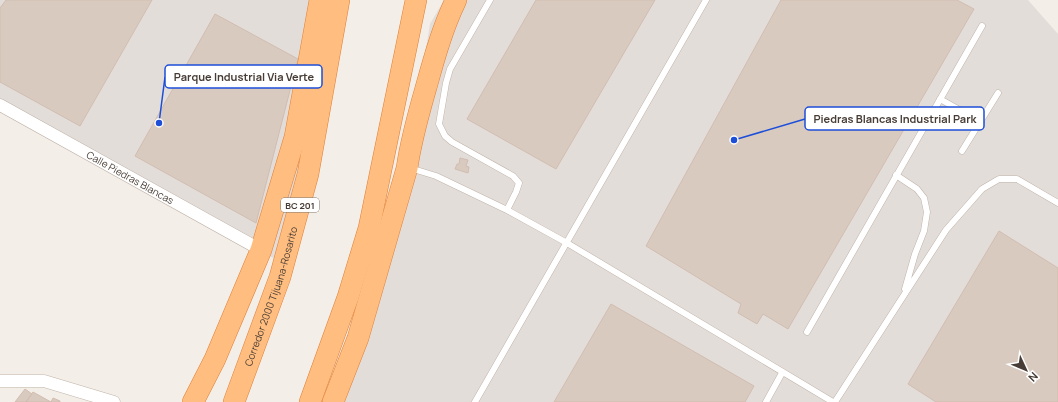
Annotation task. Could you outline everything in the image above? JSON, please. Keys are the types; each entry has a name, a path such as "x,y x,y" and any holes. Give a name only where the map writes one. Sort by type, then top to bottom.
{"highway":[{"name":"Corredor 2000 Tijuana-Rosarito","path":"234,402 280,277 308,174 339,0"},
{"path":"310,402 348,297 369,228 416,0"},
{"path":"333,402 358,338 407,168 411,141 436,52 446,19 456,0"},
{"path":"193,402 215,359 261,250 295,137 315,3"}],"street":[{"name":"Calle Piedras Blancas","path":"0,105 261,250"},
{"path":"0,381 44,381 114,402"}],"lane":[{"path":"490,0 450,69 446,83 440,124 445,136 452,142 513,176 519,183 507,210"},
{"path":"475,402 706,0"},
{"path":"806,332 982,26"},
{"path":"962,152 998,93"},
{"path":"940,99 981,122"},
{"path":"407,168 414,168 436,176 507,210 567,243 782,373 834,402 946,230 982,189 999,179 1017,179 1058,203"},
{"path":"896,176 917,189 924,198 927,212 924,231 902,296"},
{"path":"766,402 782,373"}],"shaded area":[{"path":"0,0 319,0 297,153 300,160 275,259 0,112"},
{"path":"444,0 1028,0 1058,34 1058,402 332,402 394,245 430,24"}],"building":[{"path":"6,0 152,0 80,126 0,82 0,8"},
{"path":"536,0 655,0 556,169 467,119"},
{"path":"781,0 957,0 974,9 788,329 763,314 757,324 738,313 741,304 646,246"},
{"path":"215,14 298,59 256,223 135,156"},
{"path":"460,158 468,160 466,166 469,167 468,173 455,169 457,164 459,164"},
{"path":"999,231 1058,268 1058,402 936,402 908,384"},
{"path":"611,304 754,386 745,402 554,402"},
{"path":"25,389 32,394 26,402 15,402"},
{"path":"33,392 51,402 26,402"},
{"path":"53,398 60,401 60,402 51,402"}],"place":[{"name":"Parque Industrial Via Verte","path":"159,123"},
{"name":"Piedras Blancas Industrial Park","path":"734,140"}]}
